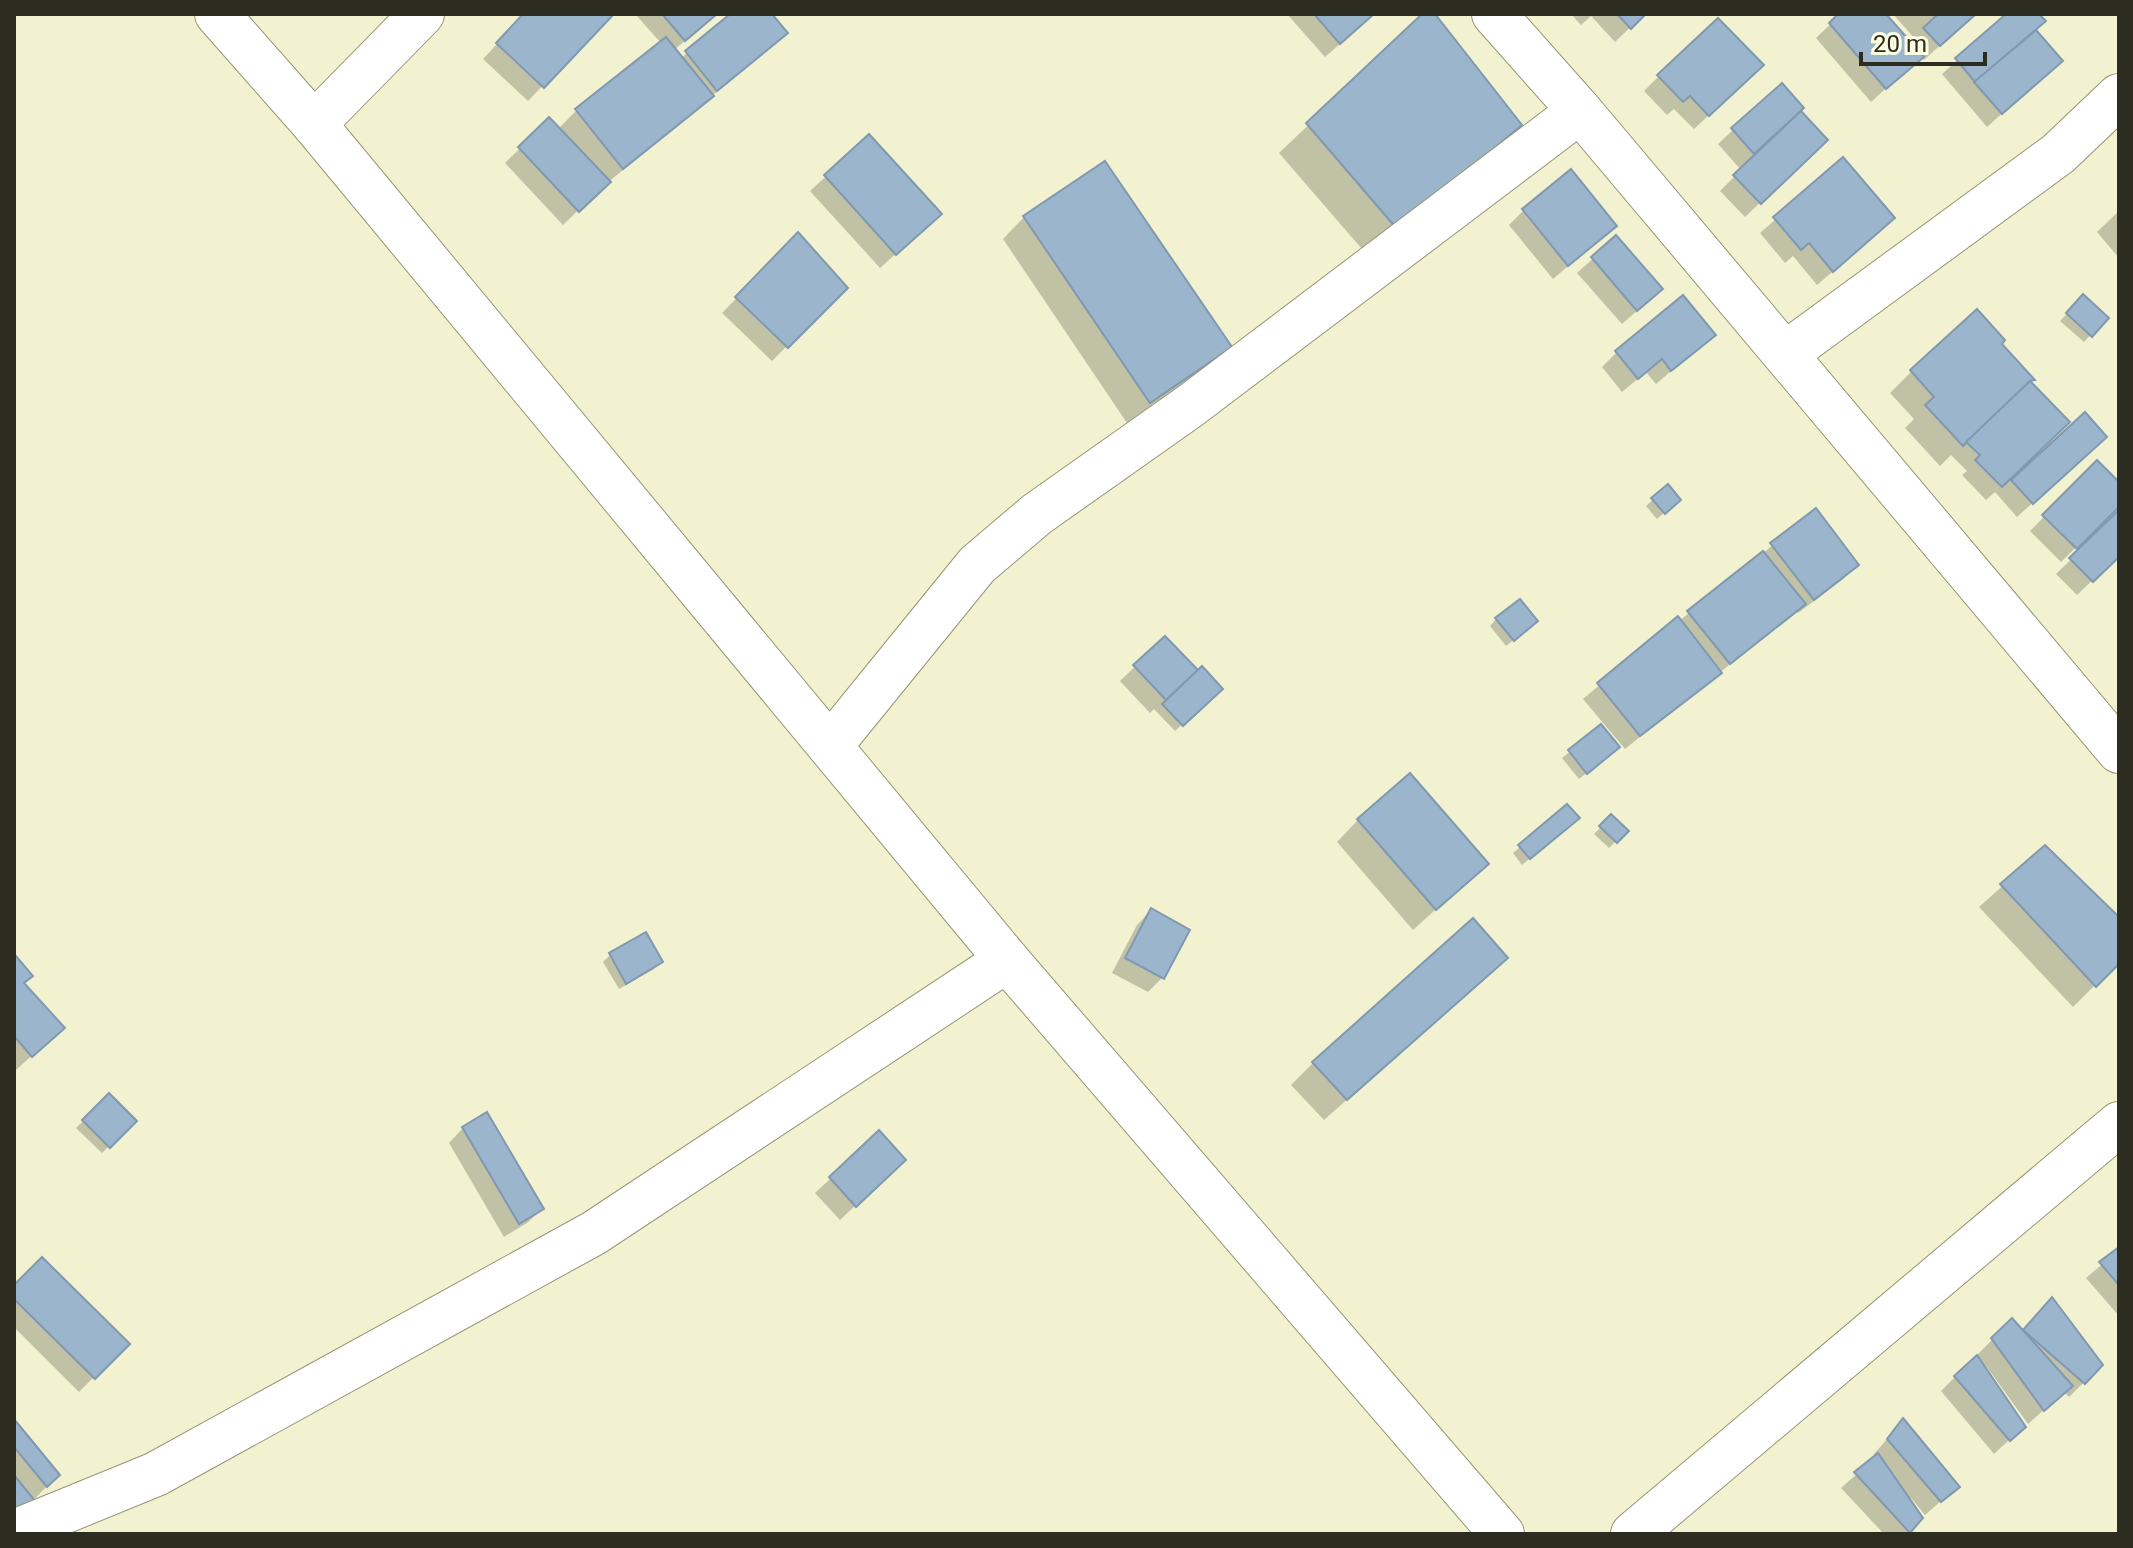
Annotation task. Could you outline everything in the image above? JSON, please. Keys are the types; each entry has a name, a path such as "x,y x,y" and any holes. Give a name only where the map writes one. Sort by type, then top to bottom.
{"main road":[{"path":"217,14 314,124 1007,960 1502,1534"},
{"path":"314,124 422,14"},
{"path":"1494,14 1580,111 2119,751"},
{"path":"1785,354 2058,154 2119,96"},
{"path":"830,746 977,565 1037,514 1190,406 1580,111"},
{"path":"14,1532 156,1474 594,1233 1007,960"},
{"path":"1633,1534 2119,1124"}],"building":[{"path":"523,14 614,14 544,88 496,43"},
{"path":"662,14 717,14 685,41"},
{"path":"730,14 772,14 788,33 717,91 685,51"},
{"path":"1314,14 1374,14 1340,44"},
{"path":"1422,14 1435,14 1522,125 1397,229 1306,123"},
{"path":"1617,14 1646,14 1631,29"},
{"path":"1838,14 1886,14 1924,57 1886,89 1829,23"},
{"path":"1938,14 1976,14 1940,46 1923,28"},
{"path":"2006,14 2039,14 2046,21 1975,82 1955,58"},
{"path":"1718,18 1764,65 1709,116 1690,96 1683,102 1657,75"},
{"path":"2036,30 2063,61 2002,114 1974,82"},
{"path":"666,37 714,96 623,169 575,109"},
{"path":"1782,83 1804,108 1754,154 1731,128"},
{"path":"1801,111 1828,140 1761,204 1733,175"},
{"path":"549,117 611,182 579,212 518,147"},
{"path":"869,134 942,214 896,255 824,175"},
{"path":"1843,157 1895,218 1833,272 1809,243 1801,250 1773,217"},
{"path":"1105,161 1232,347 1150,403 1023,216"},
{"path":"1571,169 1617,226 1568,266 1522,209"},
{"path":"798,232 848,288 788,348 735,297"},
{"path":"1616,235 1663,289 1637,311 1591,257"},
{"path":"2083,294 2109,318 2092,337 2066,313"},
{"path":"1683,295 1716,335 1671,371 1662,359 1638,379 1615,351"},
{"path":"1977,309 2005,340 2002,344 2035,380 2030,381 1963,446 1925,405 1934,397 1910,370"},
{"path":"2030,381 2070,422 2002,487 1975,460 1980,455 1966,442"},
{"path":"2085,412 2107,437 2033,504 2011,480"},
{"path":"2097,460 2119,482 2119,507 2077,549 2042,515"},
{"path":"1668,484 1681,500 1665,514 1651,498"},
{"path":"1816,508 1859,565 1814,600 1770,543"},
{"path":"2119,510 2119,557 2093,582 2069,558"},
{"path":"1763,551 1806,604 1730,664 1687,611"},
{"path":"1520,599 1538,621 1514,641 1495,618"},
{"path":"1678,616 1722,673 1640,736 1597,683"},
{"path":"1165,636 1198,670 1166,700 1133,665"},
{"path":"1202,666 1223,689 1183,726 1162,704"},
{"path":"1601,724 1620,747 1587,774 1568,750"},
{"path":"1410,773 1489,864 1436,910 1357,819"},
{"path":"1567,804 1580,818 1530,859 1518,845"},
{"path":"1611,814 1629,831 1617,843 1599,826"},
{"path":"2045,845 2119,917 2119,964 2096,987 2000,884"},
{"path":"1151,908 1190,930 1164,979 1125,958"},
{"path":"1473,918 1508,958 1347,1100 1312,1062"},
{"path":"646,932 663,962 626,984 609,953"},
{"path":"15,955 33,976 24,983 65,1028 32,1057 14,1036"},
{"path":"109,1093 137,1121 110,1148 82,1120"},
{"path":"487,1112 544,1209 519,1224 462,1127"},
{"path":"879,1130 906,1160 856,1207 829,1177"},
{"path":"2119,1247 2119,1285 2099,1262"},
{"path":"42,1257 130,1344 95,1379 14,1299 14,1285"},
{"path":"2052,1297 2103,1365 2085,1384 2023,1330"},
{"path":"2012,1318 2073,1386 2044,1411 1991,1338"},
{"path":"1977,1355 2026,1427 2010,1441 1954,1376"},
{"path":"1903,1418 1960,1487 1941,1502 1887,1439"},
{"path":"14,1419 60,1475 47,1487 14,1447"},
{"path":"1878,1453 1923,1518 1910,1533 1854,1472"},
{"path":"14,1475 35,1501 14,1513"}]}
